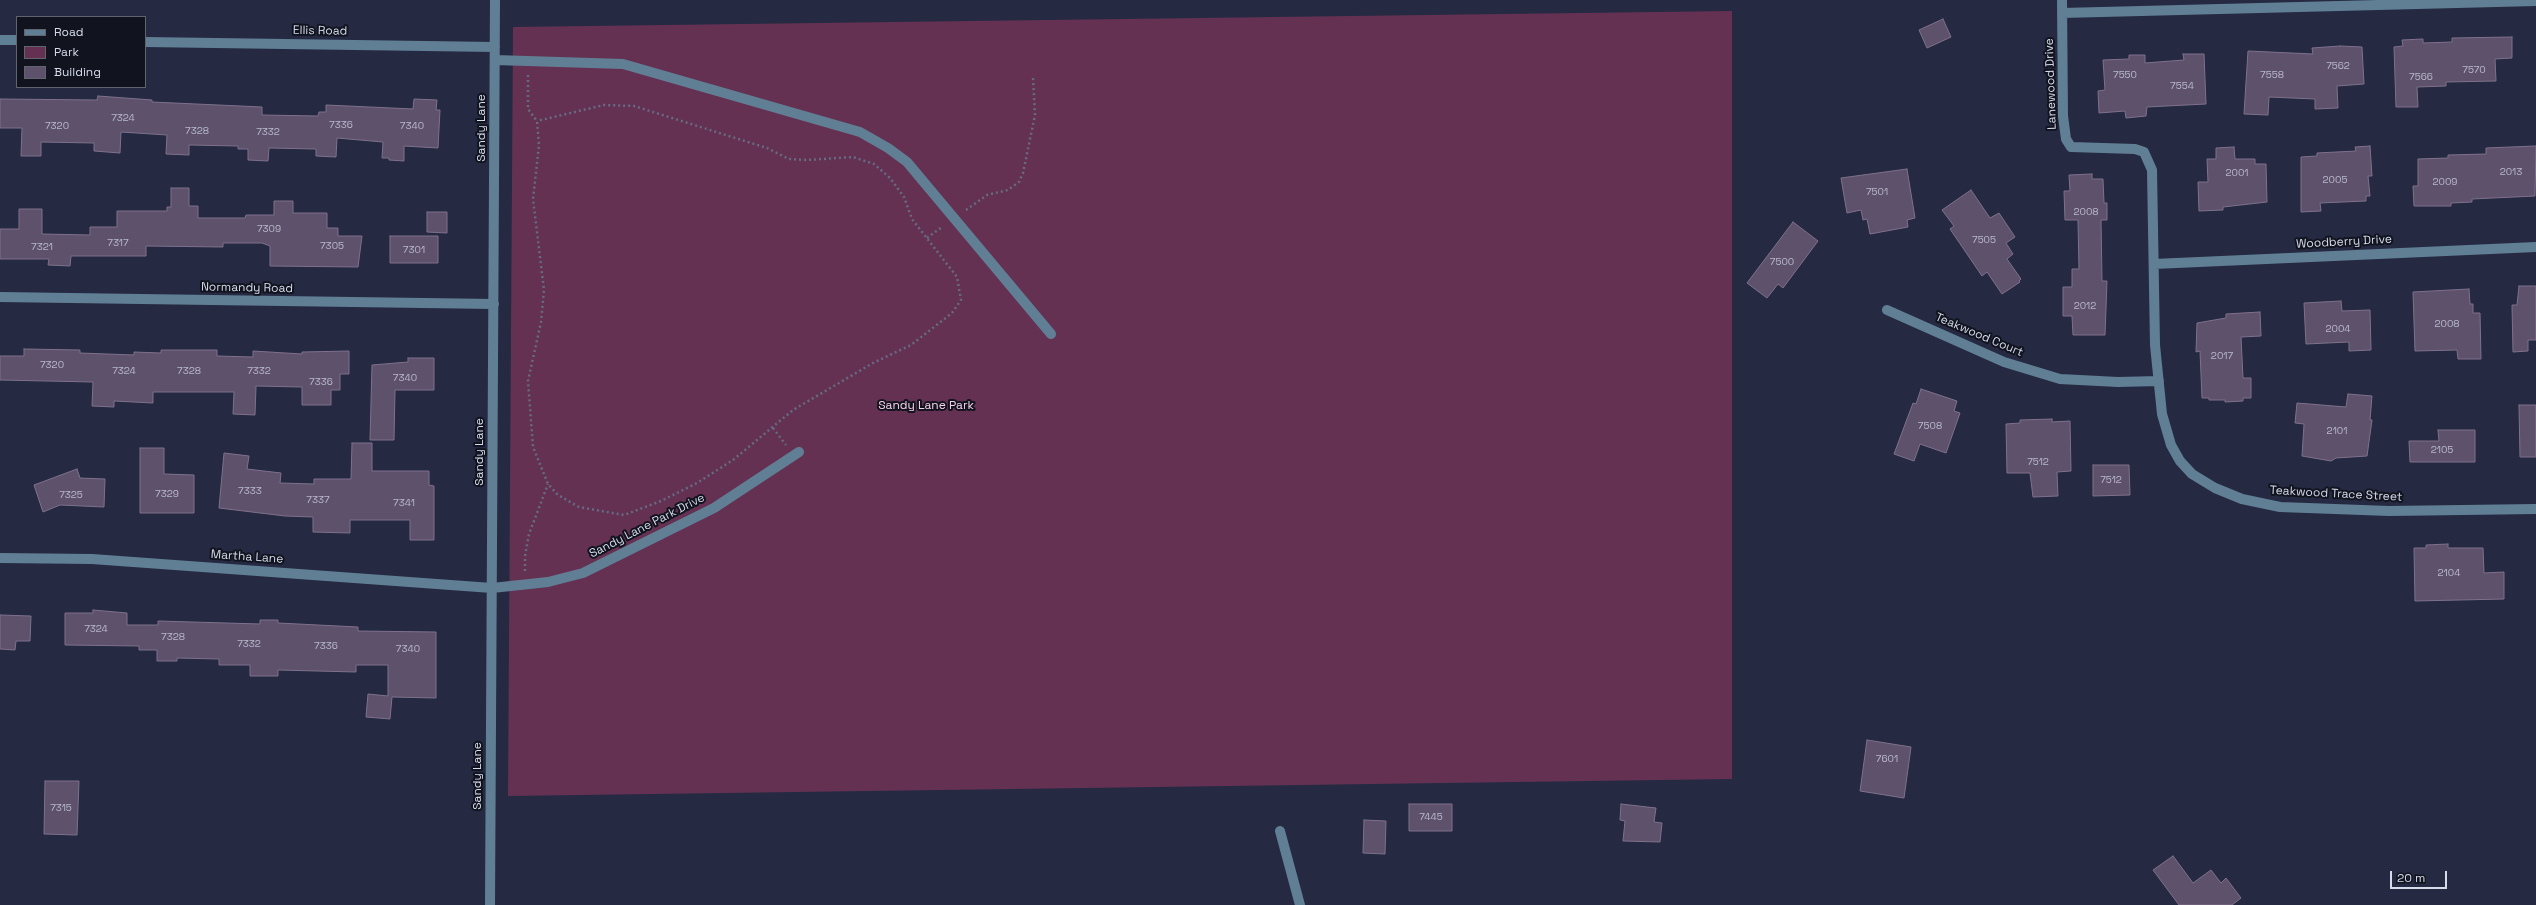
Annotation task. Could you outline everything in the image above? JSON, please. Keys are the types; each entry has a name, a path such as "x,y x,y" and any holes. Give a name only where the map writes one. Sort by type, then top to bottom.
{"street":[{"name":"Sandy Lane","path":"490,905 495,0"},
{"name":"Lanewood Drive","path":"2062,0 2063,116 2066,139 2071,146 2135,149 2144,152 2152,170 2154,264"},
{"path":"2062,13 2315,3 2536,1"},
{"path":"0,40 16,40"},
{"name":"Ellis Road","path":"146,42 495,47"},
{"path":"495,60 623,64 860,132 888,148 906,162 1051,334"},
{"name":"Woodberry Drive","path":"2154,264 2536,247"},
{"name":"Teakwood Trace Street","path":"2154,264 2155,345 2162,414 2171,444 2180,460 2192,474 2242,499 2280,507 2389,511 2536,508"},
{"name":"Normandy Road","path":"0,297 494,304"},
{"name":"Teakwood Court","path":"1887,310 2004,362 2060,379 2118,382 2158,381"},
{"name":"Sandy Lane Park Drive","path":"492,588 548,582 583,573 714,508 797,453"},
{"name":"Martha Lane","path":"0,558 92,559 492,588"},
{"path":"1280,831 1300,905"}],"path":[{"path":"528,61 528,109 537,121 539,145 533,199 544,290 541,322 528,381 533,447 548,484 558,495 579,507 624,515 661,501 697,483 733,460 793,410 873,363 911,345 952,313 961,300 959,283 912,219 904,197 890,178 874,164 853,157 807,160 789,159 767,148 634,106 604,105 537,121"},
{"path":"927,238 987,195 1008,190 1019,182 1023,173 1035,115 1033,76"},
{"path":"773,428 797,453"},
{"path":"525,584 525,556 529,534 548,484"}],"green space":[{"name":"Sandy Lane Park","path":"1732,11 1732,779 508,796 513,27"}],"building":[{"path":"1943,19 1951,37 1927,48 1919,30"},
{"path":"2512,37 2512,58 2495,59 2496,81 2446,82 2446,86 2417,87 2418,107 2396,107 2394,47 2403,46 2402,40 2423,39 2423,43 2452,42 2452,38"},
{"path":"2340,46 2362,47 2364,84 2337,86 2338,108 2315,109 2315,99 2269,97 2268,115 2244,114 2248,51 2313,54 2312,48"},
{"path":"2183,54 2204,54 2206,104 2147,107 2146,116 2126,118 2125,111 2099,113 2098,91 2105,90 2103,60 2129,59 2129,55 2145,55 2145,63 2184,60"},
{"path":"98,96 152,100 152,102 262,107 262,115 318,116 319,112 326,112 326,105 413,109 414,99 437,100 436,110 440,110 438,148 404,146 404,161 389,160 389,158 382,158 383,142 337,138 336,157 316,156 316,149 269,148 268,161 248,160 248,149 238,149 238,146 189,145 189,155 166,154 167,135 121,132 120,153 94,151 94,143 41,142 41,156 21,156 22,128 0,128 0,99 97,100"},
{"path":"2370,146 2372,176 2368,176 2370,196 2366,196 2366,201 2320,203 2321,211 2301,212 2301,157 2317,156 2317,153 2356,151 2355,147"},
{"path":"2536,146 2535,196 2472,199 2472,202 2451,203 2451,206 2414,206 2413,186 2418,186 2418,159 2448,158 2448,155 2486,154 2486,148"},
{"path":"2234,147 2235,159 2255,159 2255,164 2266,164 2267,202 2223,207 2223,210 2199,211 2198,182 2208,182 2207,159 2216,159 2216,148"},
{"path":"1907,169 1915,218 1907,220 1908,227 1870,234 1867,219 1863,220 1861,210 1847,213 1841,178"},
{"path":"2092,174 2092,179 2103,179 2104,203 2107,203 2107,220 2101,220 2102,281 2107,281 2105,335 2073,335 2072,316 2063,316 2063,287 2072,287 2072,269 2079,269 2078,220 2065,220 2064,191 2070,191 2069,175"},
{"path":"171,188 189,188 189,206 198,206 198,218 245,218 246,215 274,215 274,201 293,201 293,213 327,213 327,228 338,228 338,236 362,236 358,267 270,266 270,246 262,243 223,243 223,247 146,246 146,256 71,256 70,266 48,265 49,259 0,259 0,229 19,229 19,209 42,209 42,234 90,235 90,227 117,227 117,211 167,211 167,207 171,207"},
{"path":"1971,190 1990,218 1999,213 2015,237 2006,243 2013,254 2007,259 2021,279 2019,281 2020,282 2002,294 1987,272 1982,276 1950,229 1954,226 1942,210"},
{"path":"427,212 447,212 447,233 427,232"},
{"path":"1793,222 1818,241 1783,288 1778,284 1767,298 1747,283"},
{"path":"390,236 438,236 438,263 390,263"},
{"path":"2519,286 2536,286 2536,340 2528,340 2528,351 2513,352 2512,305 2517,305"},
{"path":"2469,289 2470,304 2473,304 2473,313 2480,313 2481,359 2458,359 2457,350 2415,351 2413,292"},
{"path":"2341,301 2342,311 2370,310 2371,350 2349,351 2349,342 2306,344 2304,303"},
{"path":"2260,312 2261,336 2241,337 2243,378 2251,378 2251,398 2243,398 2243,401 2225,402 2225,400 2209,400 2209,398 2202,398 2200,351 2196,352 2197,323 2226,318 2226,314"},
{"path":"24,349 80,350 80,353 134,355 134,352 161,353 161,350 217,350 217,356 253,357 253,351 302,354 302,352 349,351 349,374 340,374 340,390 331,390 331,405 302,405 302,387 256,386 255,415 233,414 234,392 153,392 153,403 114,401 114,407 92,406 93,382 0,380 0,356 24,356"},
{"path":"408,358 434,358 434,390 395,390 394,440 370,440 372,365 408,362"},
{"path":"1921,389 1957,401 1954,411 1960,413 1946,453 1920,444 1914,461 1894,454 1913,403 1916,404"},
{"path":"2348,394 2372,396 2370,420 2372,420 2367,456 2336,458 2331,461 2302,456 2304,424 2295,423 2297,403 2346,407"},
{"path":"2519,405 2536,405 2536,457 2520,457"},
{"path":"2052,419 2052,422 2070,421 2071,471 2057,472 2058,496 2033,497 2030,473 2007,473 2006,424 2020,423 2020,420"},
{"path":"2438,430 2475,430 2475,462 2410,462 2409,441 2439,441"},
{"path":"352,443 372,443 372,471 429,471 429,485 434,486 434,540 410,540 410,520 350,520 350,533 313,532 313,517 285,516 219,508 224,453 249,456 247,469 281,473 280,483 314,484 314,479 351,479"},
{"path":"140,448 164,448 164,474 194,475 194,513 140,513"},
{"path":"2093,465 2129,465 2130,495 2093,496"},
{"path":"77,469 80,478 105,479 104,507 60,505 43,512 34,485"},
{"path":"2448,544 2448,548 2483,548 2484,573 2504,572 2504,599 2415,601 2414,548 2426,548 2426,545"},
{"path":"93,610 127,613 127,625 158,625 158,621 260,624 260,620 278,620 278,623 358,627 358,631 436,632 436,698 392,697 390,719 366,717 368,694 388,696 388,665 356,665 356,672 278,670 278,676 250,676 250,665 219,665 219,659 177,658 177,661 157,661 157,650 139,650 139,646 65,645 65,613 93,613"},
{"path":"0,615 31,616 30,641 16,641 15,650 0,649"},
{"path":"1867,740 1911,747 1904,798 1860,791"},
{"path":"45,781 79,781 77,835 44,834"},
{"path":"1409,804 1452,804 1452,831 1409,831"},
{"path":"1621,804 1656,808 1654,822 1662,823 1660,842 1623,841 1625,821 1620,820"},
{"path":"1364,820 1386,821 1385,854 1363,853"},
{"path":"2173,856 2193,883 2211,870 2221,883 2226,878 2241,898 2232,905 2179,905 2153,870"}]}
